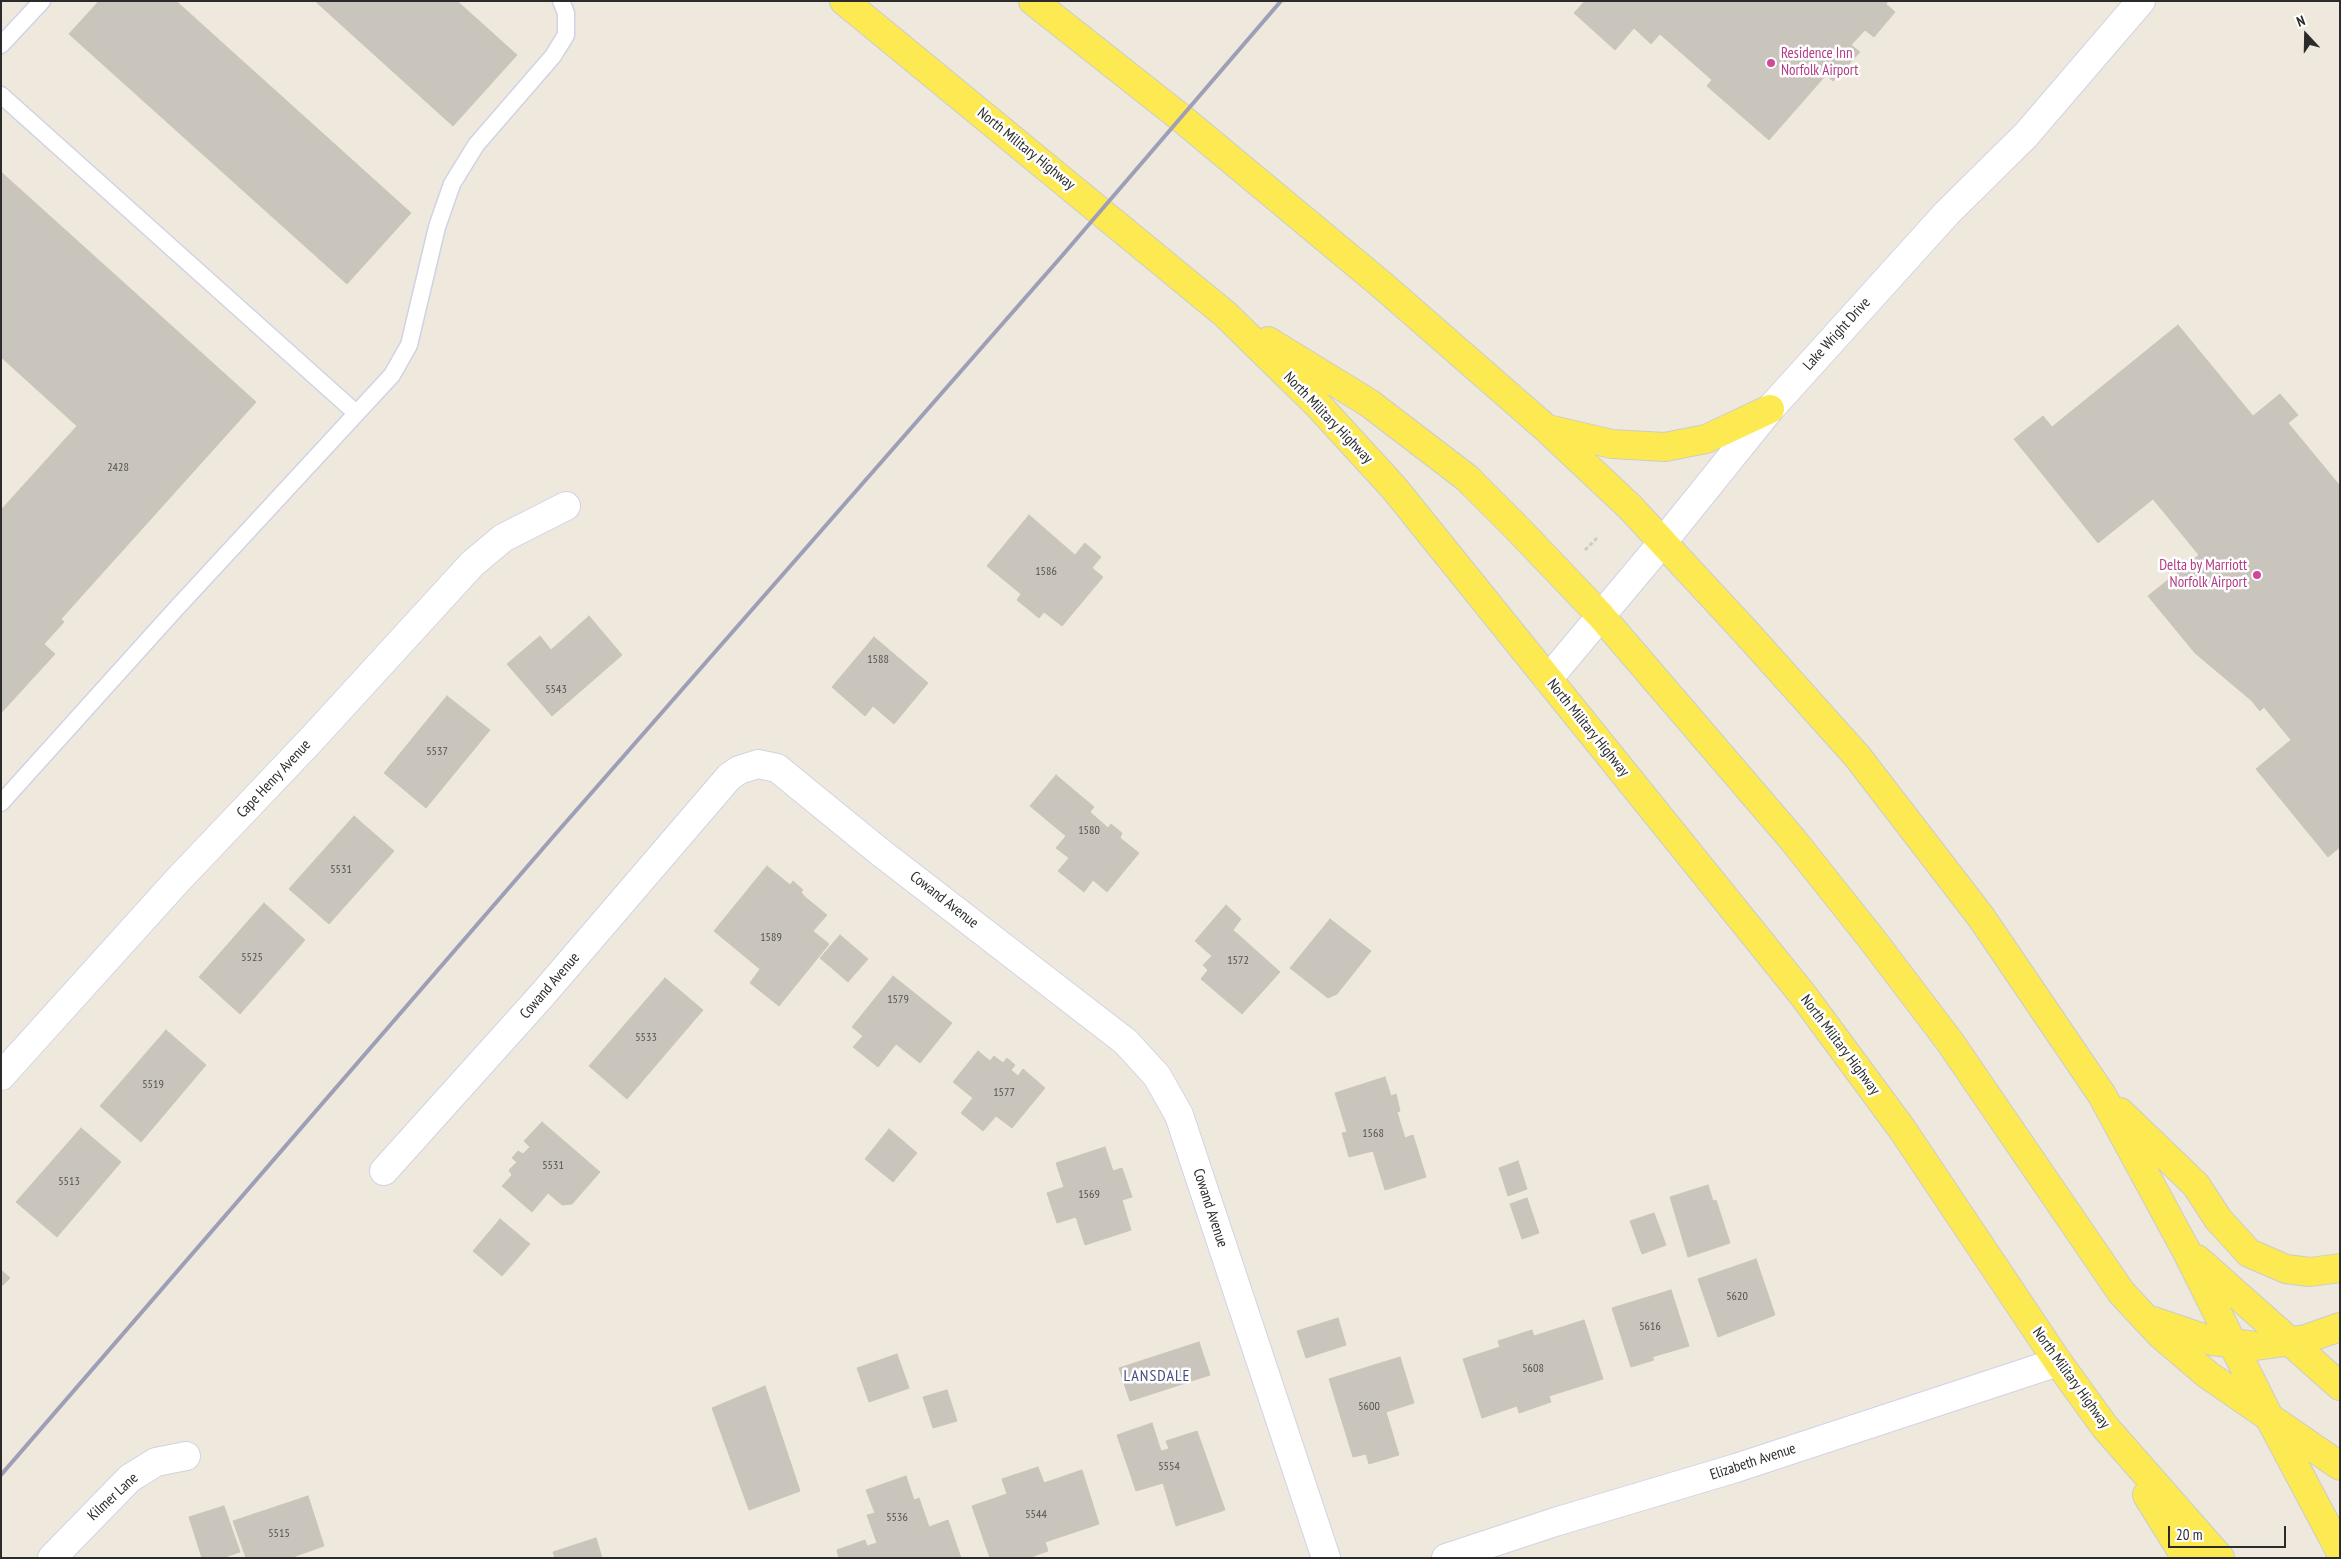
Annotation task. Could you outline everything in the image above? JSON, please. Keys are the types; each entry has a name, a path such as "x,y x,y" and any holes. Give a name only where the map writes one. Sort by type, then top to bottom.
{"main road":[{"name":"North Military Highway","path":"844,1 1224,314 1318,405 1394,488 1803,995 1902,1129 2058,1362 2105,1427 2220,1558"},
{"path":"1033,1 1180,117 1367,272 1547,429 1630,507 1857,756 1981,917 2102,1095 2186,1250 2270,1419 2340,1550"},
{"path":"1224,314 1369,403 1467,478 1601,616 1793,840 1871,938 1950,1042 2121,1292 2161,1335 2208,1375 2340,1466"},
{"path":"1547,429 1612,444 1665,447 1706,438 1770,409"},
{"path":"2102,1095 2196,1185 2218,1219 2249,1253 2286,1269 2310,1272 2340,1268"},
{"path":"2186,1250 2340,1386"},
{"path":"2145,1318 2212,1341 2256,1346 2291,1342 2340,1328"},
{"path":"2105,1427 2186,1558"}],"street":[{"name":"Lake Wright Drive","path":"1548,679 1662,543 1770,409 1947,213 2026,135 2140,1"},
{"name":"Cape Henry Avenue","path":"1,1076 177,881 311,740 472,564 504,538 566,506"},
{"name":"Cowand Avenue","path":"384,1171 543,994 729,777 738,770 758,764 777,768 880,852 1126,1042 1156,1076 1179,1115 1326,1558"},
{"name":"Elizabeth Avenue","path":"1446,1558 1555,1522 1736,1468 2058,1362"},
{"name":"Kilmer Lane","path":"52,1558 130,1478 156,1462 186,1456"}],"lane":[{"path":"1,44 42,1"},
{"path":"1,803 173,612 392,375 409,345 437,228 452,184 476,145 553,56 566,34 566,14 561,1"},
{"path":"1,95 356,413"}],"path":[{"path":"1584,550 1598,537"}],"building":[{"path":"99,1 176,1 411,213 347,284 69,34"},
{"path":"315,1 457,1 517,55 453,126"},
{"name":"Residence Inn Norfolk Airport","path":"1585,1 1888,1 1886,4 1895,12 1874,37 1865,30 1851,45 1860,52 1833,81 1826,75 1769,140 1707,86 1712,80 1660,34 1651,44 1634,28 1615,50 1574,13"},
{"path":"1,172 256,402 61,619 64,622 44,644 55,654 1,713 1,510 77,426 1,357"},
{"name":"Delta by Marriott Norfolk Airport","path":"2178,325 2253,416 2280,394 2298,415 2288,423 2340,486 2340,847 2328,857 2256,769 2291,740 2264,707 2260,711 2252,701 2195,653 2148,596 2199,555 2153,499 2098,543 2014,439 2043,416 2052,427"},
{"path":"1029,515 1075,555 1085,543 1101,557 1092,568 1103,577 1062,626 1044,612 1039,618 1017,600 1021,594 987,566"},
{"path":"589,616 622,655 552,716 507,664 540,636 551,650"},
{"path":"874,637 928,683 894,724 873,706 865,716 832,687"},
{"path":"447,696 490,730 426,808 384,773"},
{"path":"1056,775 1094,807 1090,812 1108,828 1111,824 1122,833 1120,838 1139,853 1107,892 1093,880 1084,892 1058,871 1069,858 1056,848 1066,836 1030,806"},
{"path":"354,816 394,851 329,924 289,889"},
{"path":"767,866 790,885 793,881 803,890 801,892 805,897 827,915 813,931 829,944 779,1006 750,983 760,969 714,931"},
{"path":"264,903 305,940 240,1014 199,977"},
{"path":"1226,905 1241,919 1233,930 1280,972 1242,1014 1201,979 1208,970 1203,965 1212,956 1195,941"},
{"path":"1330,919 1371,951 1337,994 1328,998 1290,968"},
{"path":"840,935 868,959 848,982 820,958"},
{"path":"893,976 952,1023 920,1063 896,1044 878,1067 853,1047 863,1036 852,1027"},
{"path":"665,978 703,1010 627,1099 589,1066"},
{"path":"166,1030 206,1065 141,1142 100,1106"},
{"path":"978,1051 990,1061 994,1056 1003,1063 1007,1058 1015,1065 1011,1070 1018,1076 1023,1069 1045,1088 1012,1128 996,1116 983,1131 961,1113 973,1098 953,1082"},
{"path":"1385,1077 1391,1096 1396,1094 1400,1111 1397,1112 1405,1138 1413,1135 1426,1177 1385,1190 1373,1151 1349,1157 1342,1133 1347,1132 1335,1093"},
{"path":"542,1122 600,1172 572,1204 562,1205 548,1193 532,1212 502,1186 512,1175 509,1170 517,1162 512,1158 518,1151 523,1154 530,1147 524,1141"},
{"path":"81,1128 121,1162 57,1237 16,1202"},
{"path":"889,1129 917,1153 893,1182 865,1159"},
{"path":"1105,1147 1113,1171 1122,1168 1132,1197 1122,1200 1131,1230 1085,1245 1076,1217 1057,1223 1047,1193 1064,1187 1056,1163"},
{"path":"1518,1161 1527,1189 1508,1196 1499,1168"},
{"path":"1708,1185 1713,1201 1716,1200 1730,1243 1688,1257 1670,1197"},
{"path":"1527,1198 1539,1233 1522,1239 1510,1204"},
{"path":"1654,1213 1666,1245 1642,1254 1630,1221"},
{"path":"500,1219 530,1244 502,1276 473,1251"},
{"path":"1756,1259 1775,1315 1718,1337 1698,1279"},
{"path":"1,1270 10,1278 1,1287"},
{"path":"1671,1290 1689,1346 1652,1357 1654,1360 1631,1367 1612,1308"},
{"path":"1338,1318 1346,1345 1306,1358 1297,1331"},
{"path":"1584,1320 1603,1379 1549,1396 1551,1402 1519,1413 1517,1406 1482,1418 1463,1359 1500,1347 1498,1341 1532,1330 1534,1336"},
{"path":"1199,1342 1210,1375 1130,1401 1119,1368"},
{"path":"897,1354 909,1388 869,1402 857,1368"},
{"path":"1400,1357 1414,1403 1386,1412 1399,1455 1369,1464 1366,1454 1353,1457 1329,1379"},
{"path":"765,1386 800,1491 749,1510 712,1408"},
{"path":"947,1390 957,1421 933,1428 923,1397"},
{"path":"1152,1423 1161,1451 1169,1449 1166,1441 1197,1431 1225,1510 1176,1526 1163,1483 1136,1491 1117,1435"},
{"path":"1038,1467 1044,1483 1082,1470 1099,1524 1045,1542 1048,1551 1028,1558 990,1558 972,1506 1007,1494 1002,1479"},
{"path":"906,1476 914,1500 919,1498 929,1527 948,1520 961,1558 839,1558 837,1550 865,1540 867,1546 877,1543 867,1515 875,1513 866,1490"},
{"path":"308,1496 324,1546 290,1558 246,1558 233,1521"},
{"path":"224,1506 240,1552 222,1558 202,1558 189,1517"},
{"path":"596,1538 602,1558 555,1558 553,1552"}],"railway":[{"path":"1,1475 552,838 1061,257 1281,1"}],"place":[{"name":"Residence Inn Norfolk Airport","path":"1771,63"},
{"name":"Delta by Marriott Norfolk Airport","path":"2257,575"}],"district":[{"name":"LANSDALE","path":"1157,1376"}]}
